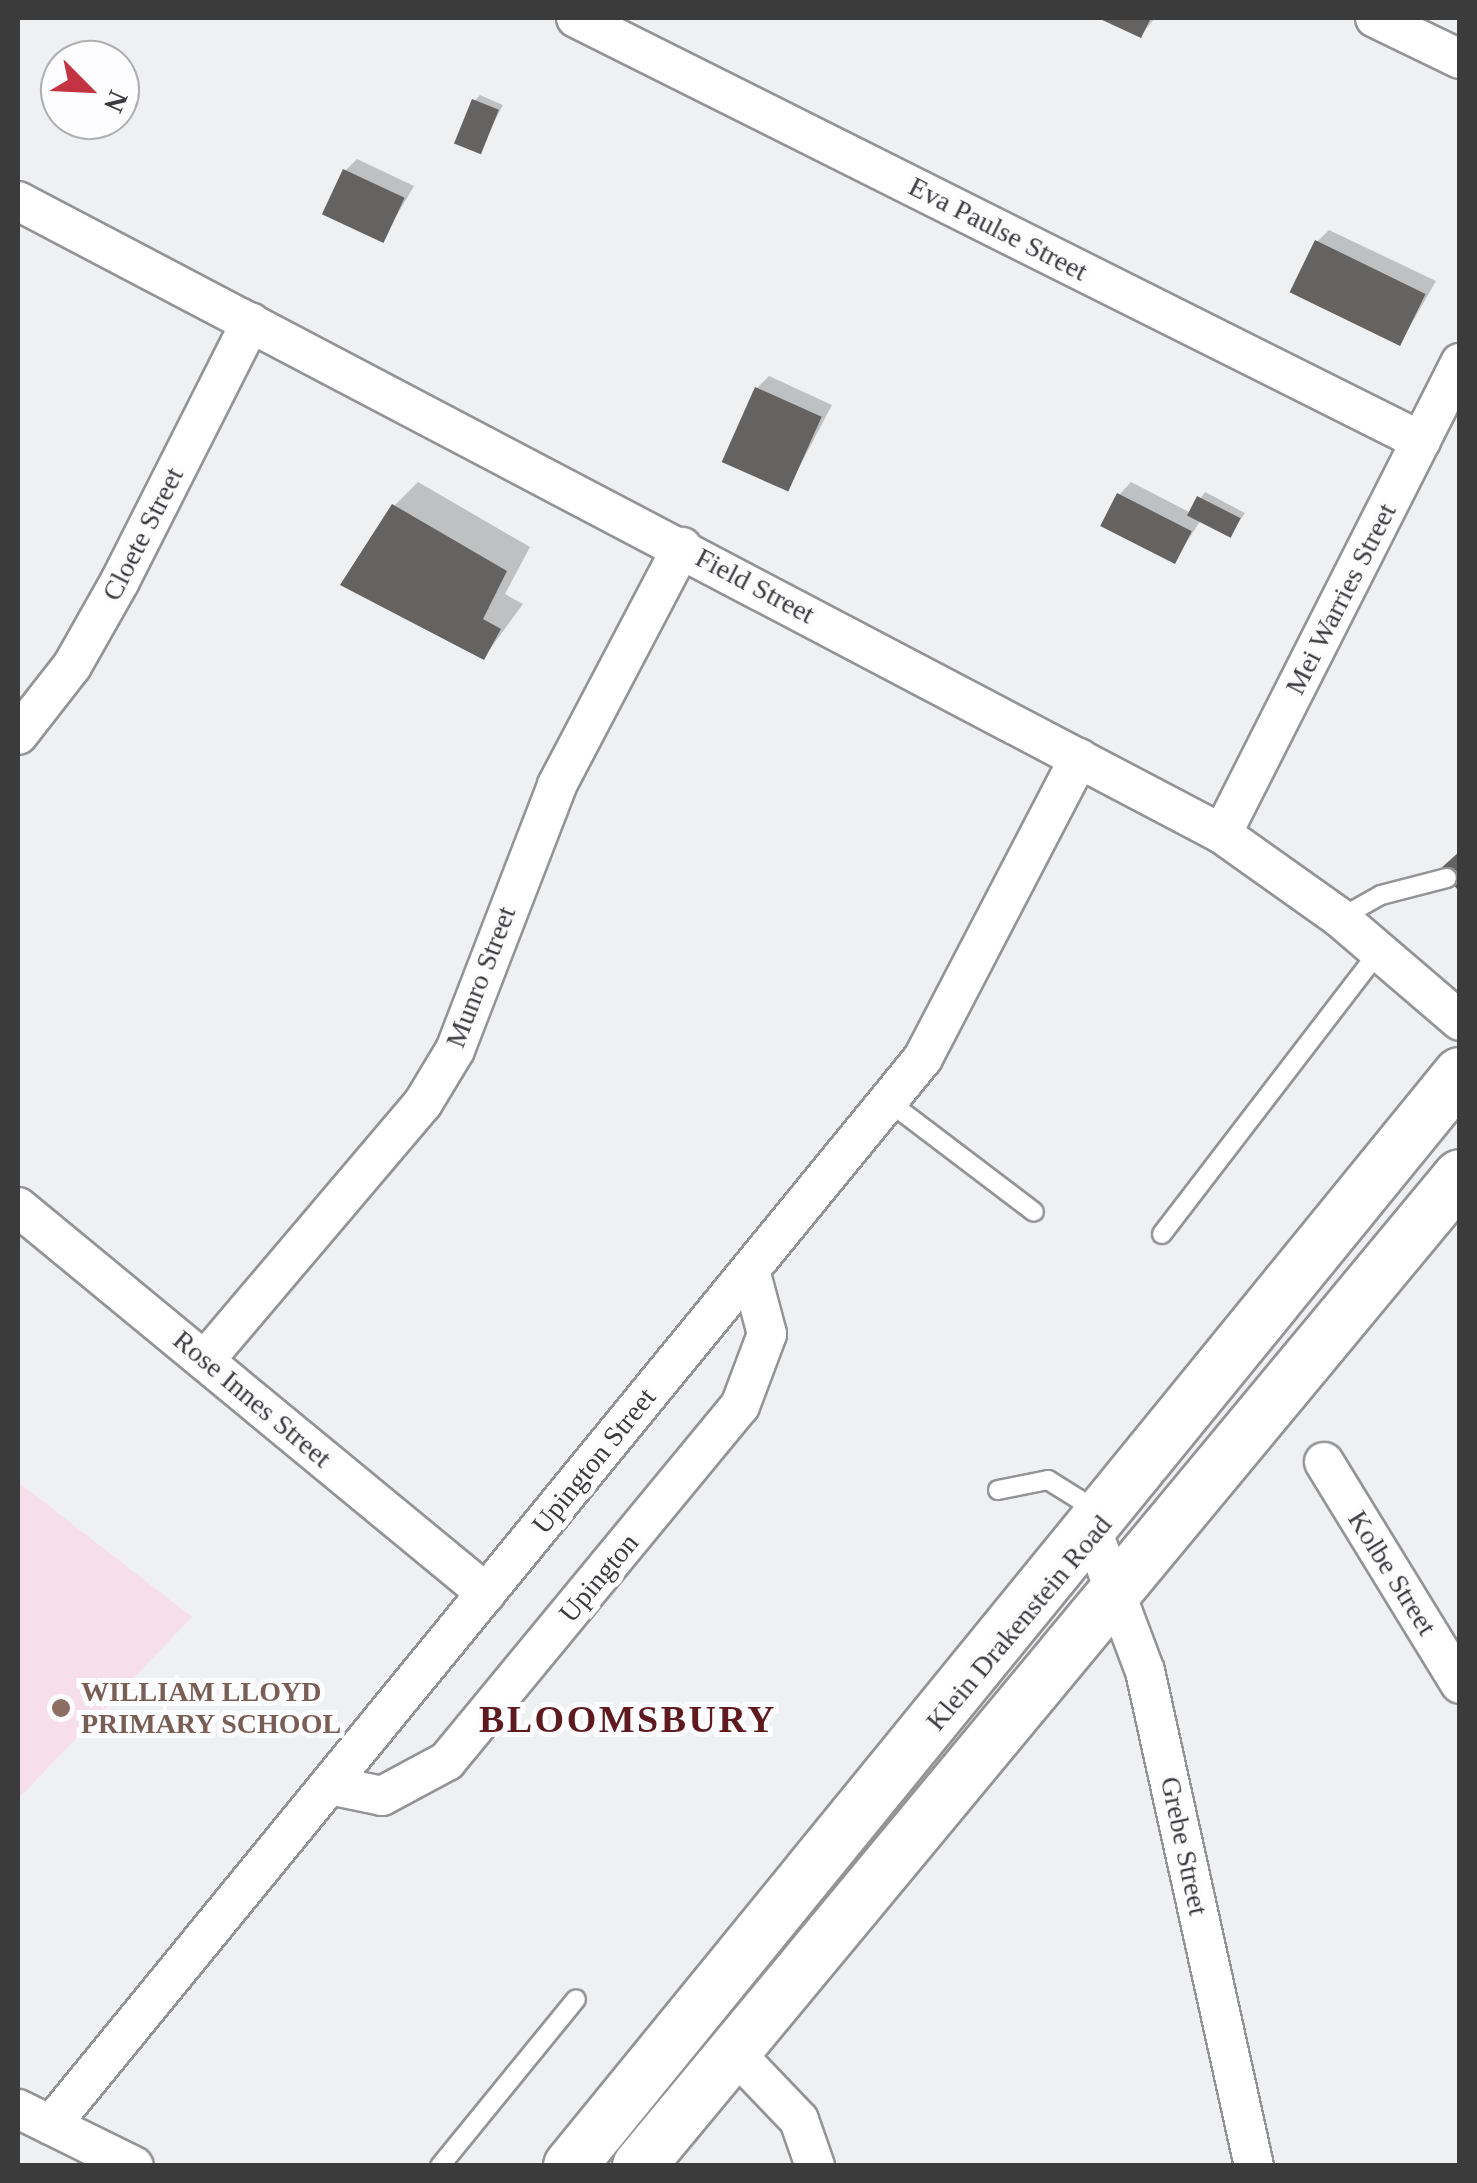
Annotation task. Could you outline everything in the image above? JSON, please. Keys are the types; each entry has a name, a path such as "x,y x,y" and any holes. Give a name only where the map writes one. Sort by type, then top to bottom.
{"main road":[{"name":"Klein Drakenstein Road","path":"570,2166 1093,1533 1460,1074"},
{"name":"Klein Drakenstein Road","path":"640,2166 1460,1176"}],"street":[{"name":"Eva Paulse Street","path":"576,18 1420,441"},
{"path":"1376,18 1460,59"},
{"name":"Field Street","path":"18,201 1222,834 1340,918 1460,1021"},
{"name":"Cloete Street","path":"18,735 82,649 251,322"},
{"name":"Mei Warries Street","path":"1222,834 1460,363"},
{"name":"Munro Street","path":"206,1360 423,1103 455,1050 557,785 682,547"},
{"name":"Upington Street","path":"34,2117 329,1785 923,1058 1079,758"},
{"name":"Rose Innes Street","path":"18,1207 486,1594"},
{"name":"Upington","path":"329,1785 382,1796 447,1761 728,1422 758,1376 767,1334 750,1270"},
{"name":"Kolbe Street","path":"1324,1462 1460,1684"},
{"name":"Grebe Street","path":"1093,1533 1145,1671 1254,2166"},
{"path":"734,2052 799,2120 815,2166"},
{"path":"34,2117 134,2166"}],"lane":[{"path":"1340,918 1381,895 1447,878"},
{"path":"1162,1234 1380,951"},
{"path":"888,1102 1034,1212"},
{"path":"998,1490 1048,1480 1081,1501 1093,1533"},
{"path":"440,2166 576,1999"}],"shaded area":[{"name":"WILLIAM LLOYD PRIMARY SCHOOL","path":"18,1482 192,1617 18,1799"}],"building":[{"path":"1098,18 1151,18 1141,38"},
{"path":"472,99 499,110 481,154 454,144"},
{"path":"343,169 405,198 383,243 322,214"},
{"path":"1315,240 1426,294 1400,346 1290,292"},
{"path":"755,387 822,417 788,492 722,462"},
{"path":"1117,493 1192,531 1175,564 1100,526"},
{"path":"1197,496 1241,518 1231,538 1187,516"},
{"path":"392,504 507,571 483,619 501,629 484,660 340,585"},
{"path":"1460,851 1460,892 1439,870"}],"place":[{"name":"WILLIAM LLOYD PRIMARY SCHOOL","path":"61,1708"}],"district":[{"name":"BLOOMSBURY","path":"628,1720"}]}
